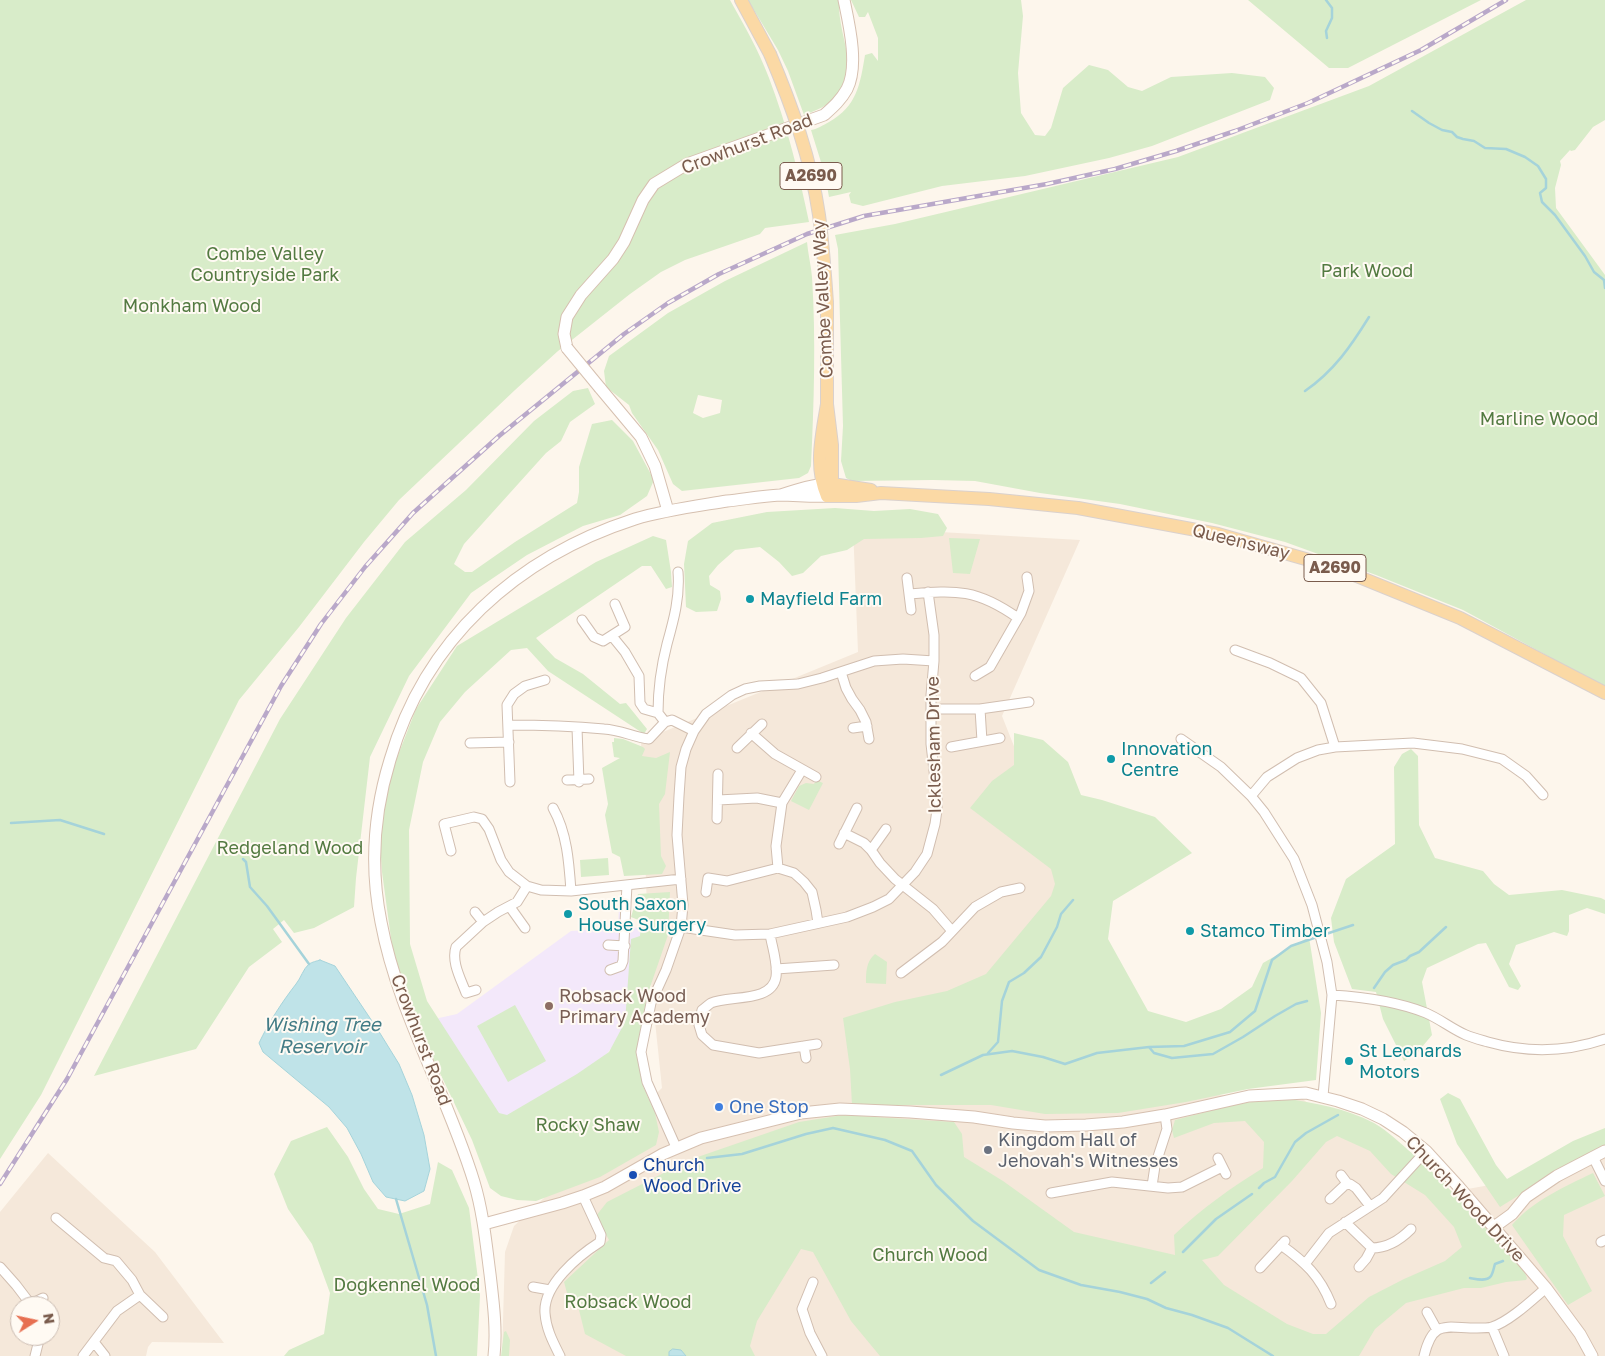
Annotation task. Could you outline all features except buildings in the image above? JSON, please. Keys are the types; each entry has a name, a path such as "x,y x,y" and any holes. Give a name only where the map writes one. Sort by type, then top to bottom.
{"main road":[{"name":"Combe Valley Way","path":"741,0 770,54 788,95 814,185 823,242 827,303 827,404 832,445 827,496"},
{"name":"Queensway","path":"827,484 858,487 881,493"},
{"name":"Queensway","path":"827,496 856,496 881,493 990,499 1078,508 1218,534 1337,568 1460,618 1605,693"}],"street":[{"name":"Crowhurst Road","path":"494,1356 493,1302 484,1224 474,1183 465,1154 407,1016 381,923 377,895 375,844 378,810 385,776 401,727 425,677 453,639 491,600 518,578 571,546 625,523 668,511 655,466 641,437 566,348 564,334 567,318 581,295 613,259 624,242 643,200 654,184 687,164 824,115 837,104 848,88 853,64 844,0"},
{"name":"Queensway","path":"781,495 806,487 827,484"},
{"name":"Queensway","path":"668,511 781,495 827,496"},
{"path":"658,713 661,675 678,596 678,572"},
{"path":"975,676 990,667 1018,618 1029,591 1027,577"},
{"path":"907,578 911,610"},
{"name":"Icklesham Drive","path":"681,927 736,934 770,934 847,917 873,908 889,899 915,872 927,854 935,824 937,798 931,744 934,635 928,592"},
{"path":"909,594 960,592 986,599 1018,618"},
{"path":"582,620 594,637 603,641 625,627 615,604"},
{"path":"612,636 625,652 639,676 640,703 644,708 658,713 665,722"},
{"path":"1235,650 1270,663 1300,678 1321,704 1335,747"},
{"path":"676,1147 647,1082 641,1052 650,1002 666,970 681,927 683,905 677,835 681,768 686,749 694,732 706,714 732,695 745,690 760,686 798,684 874,661 903,659 934,661"},
{"path":"841,672 846,688 860,710 867,726 868,740"},
{"path":"510,782 506,705 514,694 526,686 545,680"},
{"path":"931,709 980,709 1029,702"},
{"path":"980,709 982,741"},
{"path":"508,725 545,725 621,731 639,738 649,739 665,722 672,720 694,732"},
{"path":"737,748 762,724"},
{"path":"853,728 867,726"},
{"path":"567,780 582,781 577,728"},
{"path":"752,733 775,754 816,778"},
{"path":"956,749 1000,738"},
{"path":"1181,739 1221,767 1251,796 1264,812 1294,859 1312,904 1327,962 1332,995 1323,1096"},
{"path":"470,743 509,742"},
{"path":"1251,796 1267,777 1297,758 1318,750 1335,747 1413,743 1462,749 1502,759 1526,776 1543,795"},
{"path":"778,868 776,846 782,804 802,770"},
{"path":"717,819 718,774"},
{"path":"718,800 757,798 782,804"},
{"path":"553,808 564,820 571,891"},
{"path":"839,844 857,808"},
{"path":"451,851 444,824 474,817 482,820 490,829 502,860 509,872 527,886 548,890 571,891 681,880"},
{"path":"871,850 886,829"},
{"path":"844,833 864,843 880,864 902,885 933,909 952,931"},
{"path":"706,892 705,877 727,881 778,868 794,873 808,886 812,892 818,923"},
{"path":"610,970 621,966 623,962 627,885"},
{"path":"476,990 466,993 456,966 456,947 483,922 517,902 527,886"},
{"path":"901,973 942,942 975,907 1001,892 1020,888"},
{"path":"510,907 525,928"},
{"path":"475,912 483,922"},
{"path":"770,934 776,969 776,978 772,987 761,994 712,1003 702,1010 699,1025 702,1035 713,1045 759,1053 817,1044"},
{"path":"608,945 625,946"},
{"path":"776,969 834,965"},
{"path":"1332,995 1362,997 1407,1007 1426,1013 1467,1036 1517,1049 1555,1049 1578,1046 1605,1039"},
{"path":"804,1046 806,1058"},
{"name":"Church Wood Drive","path":"484,1224 562,1204 583,1196 605,1187 676,1147 701,1138 801,1114 840,1109 974,1117 1045,1126 1086,1125 1123,1122 1165,1115 1249,1096 1306,1093 1323,1096 1362,1109 1383,1119 1403,1132 1426,1152 1546,1288 1580,1334 1592,1356"},
{"path":"1152,1186 1155,1166 1167,1129 1165,1115"},
{"path":"1494,1228 1512,1214 1526,1197 1557,1176 1605,1151"},
{"path":"1305,1264 1330,1233 1382,1198 1426,1152"},
{"path":"1593,1157 1605,1181"},
{"path":"1056,1194 1112,1182 1168,1188 1182,1187 1222,1166"},
{"path":"1341,1175 1347,1183 1356,1188 1370,1206"},
{"path":"1330,1199 1347,1183"},
{"path":"560,1356 550,1336 545,1312 550,1290 564,1272 588,1250 600,1242 601,1235 583,1196"},
{"path":"56,1218 104,1258 116,1262 132,1280 140,1295 163,1318"},
{"path":"1345,1222 1372,1248 1385,1247 1411,1228"},
{"path":"70,1230 77,1224"},
{"path":"1260,1268 1283,1243 1322,1284 1329,1300 1318,1300"},
{"path":"1360,1267 1372,1248"},
{"path":"0,1267 24,1296"},
{"path":"813,1282 802,1309 806,1334 822,1356"},
{"path":"532,1287 550,1290"},
{"path":"1424,1356 1428,1340 1437,1330 1446,1327 1492,1327 1518,1311 1546,1288"},
{"path":"83,1356 117,1311 140,1295"},
{"path":"1427,1312 1437,1330"},
{"path":"1492,1327 1504,1356"},
{"path":"94,1342 105,1356"}],"shaded area":[{"path":"853,527 1080,540 1002,716 1029,784 1113,1095 1297,1095 1434,1195 1540,1176 1605,1150 1605,1356 502,1356 505,1252 514,1226 662,1088 649,964 641,741 858,652"},
{"name":"Robsack Wood Primary Academy","path":"619,906 630,907 630,928 641,927 638,965 625,1032 584,1081 502,1122 430,1020 457,1014 571,931 618,928"},
{"path":"48,1153 155,1252 224,1343 152,1342 148,1347 146,1356 0,1356 0,1212"}],"green space":[{"name":"Combe Valley Countryside Park","path":"0,0 730,0 756,48 775,96 792,150 809,222 765,228 760,234 685,260 661,272 558,351 399,500 239,700 41,1095 0,1159"},
{"path":"748,0 839,0 848,64 843,85 830,102 804,115 778,50"},
{"path":"851,0 1021,0 1023,16 1018,73 1021,113 1035,135 1045,136 1051,128 1063,88 1089,65 1108,70 1128,87 1142,91 1171,77 1232,73 1265,77 1274,88 1270,100 1152,146 1109,158 1025,176 942,186 863,206 851,203 849,195 851,192 829,197 825,175 811,130 829,122 846,109 856,94 865,55 872,53 878,61 878,38 868,12 865,17 859,17"},
{"path":"1248,0 1481,0 1348,68 1329,68"},
{"name":"Park Wood","path":"1526,0 1605,0 1605,120 1593,127 1575,150 1570,150 1560,161 1561,165 1555,188 1556,208 1605,275 1605,687 1463,610 1376,575 1285,542 1212,523 1120,504 1040,493 975,481 852,481 846,478 841,461 843,426 838,249 835,235 895,224 1178,157 1369,86"},
{"path":"807,242 812,277 814,324 811,466 808,473 799,478 682,491 673,484 658,450 632,413 629,405 606,387 604,371 609,356 668,313 725,281","holes":["698,395 722,400 720,413 703,418 693,413"]},
{"name":"Redgeland Wood","path":"588,388 595,404 570,422 561,441 546,453 464,544 454,564 465,572 472,572 577,503 579,467 592,424 612,420 633,441 654,480 647,496 620,515 583,526 527,555 471,593 409,676 370,757 354,907 314,928 294,933 284,920 273,929 282,942 249,967 196,1049 94,1076 280,719 346,618 405,542 466,490 534,421 573,391"},
{"path":"835,508 874,511 910,509 938,514 947,528 943,536 864,539 847,550 821,556 803,573 792,576 779,562 760,547 735,550 709,576 710,585 720,591 721,599 717,611 696,612 686,607 684,564 688,541 712,523 767,512"},
{"name":"Rocky Shaw","path":"653,536 666,540 672,587 666,589 651,566 642,566 536,638 555,658 583,674 620,704 626,703 647,729 644,734 548,671 527,648 511,650 465,692 440,722 423,762 409,830 410,944 427,1001 499,1113 507,1115 577,1074 609,1052 625,1022 631,939 640,936 641,921 631,917 638,894 670,892 668,935 647,996 636,1053 643,1086 655,1113 659,1132 656,1145 600,1177 536,1201 517,1200 501,1196 490,1188 472,1140 413,1017 393,953 380,843 384,811 393,768 416,709 457,646 596,562"},
{"path":"949,538 980,539 970,574 953,573"},
{"path":"1014,733 1043,740 1068,762 1081,795 1155,817 1192,853 1113,901 1108,939 1148,1011 1186,1022 1221,1009 1252,987 1263,963 1309,937 1321,1013 1316,1080 1248,1089 1186,1102 1118,1113 1045,1114 991,1105 852,1105 850,1069 843,1018 895,1002 947,991 986,974 1051,896 1055,884 1051,869 970,808 992,781 1014,765"},
{"path":"614,738 623,739 643,747 645,749 642,756 656,758 670,752 665,794 659,804 661,856 666,866 662,874 624,876 620,857 612,853 605,815 608,804 602,768 620,758 614,757 612,742 614,742"},
{"path":"1411,749 1418,756 1419,825 1435,858 1483,871 1494,884 1509,895 1562,890 1601,898 1605,900 1605,914 1587,908 1569,915 1569,931 1567,936 1554,932 1516,945 1509,964 1521,986 1518,990 1509,987 1486,943 1478,944 1427,968 1422,982 1432,1035 1417,1053 1404,1061 1383,1019 1376,992 1352,989 1334,942 1331,918 1346,879 1395,844 1394,767 1402,754"},
{"path":"816,780 823,783 809,810 791,801 799,786 806,783 814,784"},
{"path":"608,858 609,875 581,877 580,860"},
{"path":"875,954 887,962 886,984 866,983 868,964"},
{"path":"515,1005 546,1061 508,1082 477,1026"},
{"path":"1448,1093 1460,1099 1496,1165 1507,1179 1573,1141 1605,1128 1605,1148 1563,1168 1500,1207 1457,1144 1440,1099"},
{"name":"Church Wood","path":"1283,1098 1341,1110 1374,1123 1413,1154 1456,1196 1524,1271 1526,1280 1506,1282 1481,1288 1464,1288 1406,1303 1375,1329 1359,1356 880,1356 851,1321 813,1252 801,1249 757,1321 750,1346 755,1356 626,1356 585,1334 576,1298 567,1293 564,1282 609,1240 596,1216 607,1202 689,1160 799,1122 843,1115 954,1122 962,1134 964,1157 1003,1181 1074,1232 1175,1255 1174,1235 1217,1199 1263,1168 1264,1142 1245,1121 1214,1123 1174,1138 1172,1130 1175,1120 1237,1104","holes":["1337,1136 1370,1151 1391,1174 1425,1195 1454,1227 1462,1247 1445,1261 1369,1297 1326,1334 1313,1334 1287,1324 1224,1285 1202,1260 1218,1256 1292,1181 1326,1142"]},
{"name":"Dogkennel Wood","path":"327,1127 348,1157 364,1189 378,1209 399,1214 430,1204 438,1162 452,1170 469,1208 480,1295 477,1356 284,1356 289,1350 324,1334 330,1293 312,1244 288,1209 274,1174 291,1141"},
{"path":"1593,1173 1605,1196 1564,1215 1563,1236 1592,1291 1568,1305 1512,1225 1540,1201"},
{"path":"506,1331 510,1340 509,1356 501,1356 504,1332"}],"water":[{"name":"Wishing Tree Reservoir","path":"320,960 335,966 399,1064 412,1095 424,1135 430,1169 424,1191 405,1201 386,1197 373,1182 347,1128 329,1107 263,1052 259,1043 276,1012 298,982 305,968 310,963"},
{"path":"673,1349 681,1350 686,1356 669,1356 669,1352"}],"waterway":[{"path":"1326,0 1332,8 1332,18 1326,31 1327,38"},
{"path":"1412,111 1429,123 1442,130 1452,132 1457,137 1474,141 1485,148 1506,149 1525,157 1538,166 1546,179 1546,188 1540,193 1542,202 1555,215 1585,256 1594,272 1604,280 1605,288"},
{"path":"1305,391 1325,375 1341,357 1369,317"},
{"path":"11,823 60,820 104,834"},
{"path":"243,859 246,862 250,887 267,906 309,964"},
{"path":"988,1053 998,1042 1002,1001 1009,982 1024,973 1041,957 1057,927 1061,914 1073,900"},
{"path":"1326,934 1353,925"},
{"path":"1374,988 1385,972 1393,965 1419,952 1446,927"},
{"path":"941,1075 983,1055 1012,1051 1043,1057 1065,1064 1097,1053 1149,1047 1184,1046 1230,1032 1255,1011 1272,960 1291,946 1314,938"},
{"path":"1149,1047 1154,1053 1172,1058 1213,1054 1296,1004 1307,1001"},
{"path":"1259,1188 1275,1177 1295,1142 1306,1133 1338,1115"},
{"path":"707,1158 742,1154 806,1134 833,1128 885,1140 912,1151 936,1185 973,1221 1039,1270 1081,1285 1147,1299 1166,1308 1228,1328 1273,1356"},
{"path":"1183,1252 1216,1219 1252,1194"},
{"path":"396,1199 427,1305 436,1356"},
{"path":"1470,1278 1481,1280 1489,1278 1495,1264 1503,1261"},
{"path":"1151,1283 1165,1272"}],"railway":[{"path":"0,1184 67,1079 281,686 321,624 365,567 413,513 499,436 624,334 668,303 719,274 807,234 864,216 1047,184 1115,169 1176,151 1308,103 1421,50 1506,0"}],"place":[{"name":"Mayfield Farm","path":"750,599"},
{"name":"Innovation Centre","path":"1111,759"},
{"name":"South Saxon House Surgery","path":"568,914"},
{"name":"Stamco Timber","path":"1190,931"},
{"name":"Robsack Wood Primary Academy","path":"549,1006"},
{"name":"St Leonards Motors","path":"1349,1061"},
{"name":"One Stop","path":"719,1107"},
{"name":"Kingdom Hall of Jehovah's Witnesses","path":"988,1150"},
{"name":"Church Wood Drive","path":"633,1175"}],"park label":[{"name":"Monkham Wood","path":"192,306"},
{"name":"Marline Wood","path":"1539,419"},
{"name":"Robsack Wood","path":"628,1302"}]}
